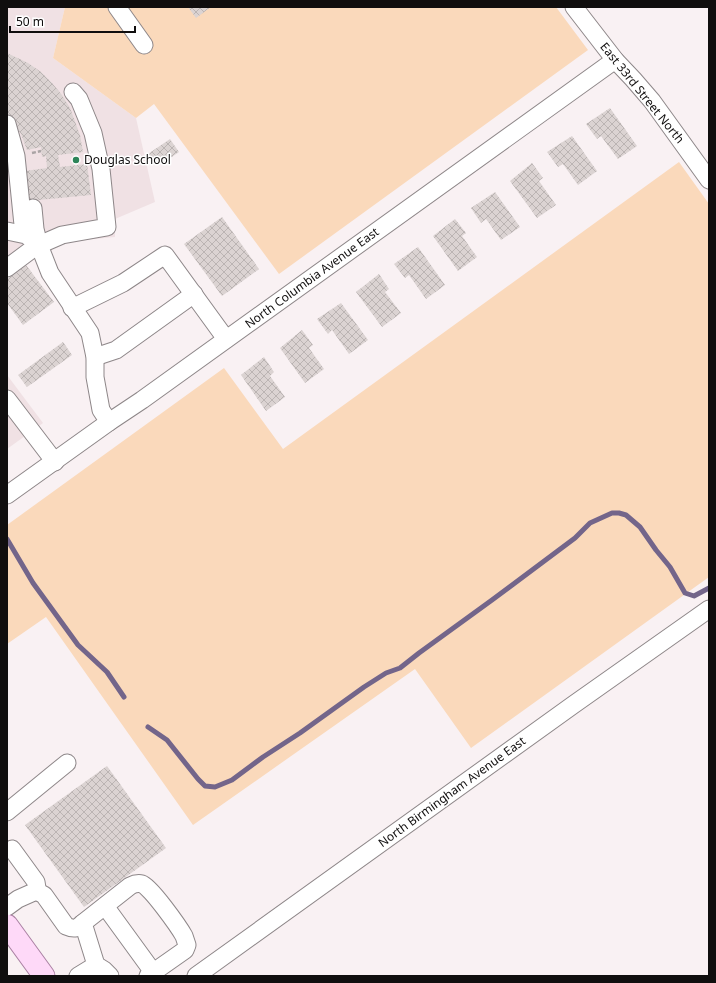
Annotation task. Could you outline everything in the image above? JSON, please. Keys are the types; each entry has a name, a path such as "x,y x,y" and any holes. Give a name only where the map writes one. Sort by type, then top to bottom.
{"main road":[{"path":"7,925 44,976"}],"street":[{"path":"117,7 144,45"},
{"name":"East 33rd Street North","path":"574,7 616,60 634,78 652,100 709,180"},
{"name":"North Columbia Avenue East","path":"7,495 616,60"},
{"path":"7,231 32,240 107,227 101,169 93,133 79,99 73,92"},
{"path":"7,124 16,156 23,225 50,273 90,333 95,357 95,377 102,410 110,422"},
{"path":"7,268 32,240 35,230 33,208"},
{"path":"72,308 123,282 165,255 226,339"},
{"path":"95,357 116,350 194,294"},
{"path":"7,399 55,462"},
{"name":"North Birmingham Avenue East","path":"196,976 709,609"},
{"path":"7,812 67,763"},
{"path":"12,849 36,882 36,891"},
{"path":"36,891 44,895 66,926 71,929 76,928 83,923 104,906 130,886 138,883 144,884 184,936 187,945 184,950 157,973 104,906"},
{"path":"7,907 18,899 36,891"},
{"path":"83,923 96,964 110,976"},
{"path":"78,976 96,964"}],"shaded area":[{"name":"Douglas School","path":"7,7 65,7 53,58 136,118 155,202 115,219 115,237 21,246 7,258"},
{"path":"65,7 556,7 588,50 279,274 154,104 136,118 53,58"},
{"path":"679,162 709,204 709,577 471,748 415,669 193,825 46,617 7,644 7,525 224,368 283,449"},
{"path":"7,375 43,423 7,449"}],"building":[{"path":"188,7 211,7 196,18"},
{"path":"7,53 28,63 41,72 62,95 70,108 80,135 83,152 58,155 60,167 87,164 91,195 28,201 25,171 47,168 46,156 42,157 41,147 27,150 21,134 7,116"},
{"path":"610,108 637,146 618,159 601,136 597,139 586,124"},
{"path":"572,136 597,171 578,185 563,164 558,167 547,152"},
{"path":"170,139 179,152 166,161 163,156 154,162 148,154"},
{"path":"532,163 543,178 539,181 556,205 537,218 510,181"},
{"path":"495,192 520,227 501,240 486,219 481,223 471,208"},
{"path":"222,217 259,269 222,296 184,244"},
{"path":"455,219 466,233 462,236 477,257 458,271 433,236"},
{"path":"418,247 445,285 426,299 409,275 405,278 394,264"},
{"path":"26,265 54,302 23,325 7,303 7,279"},
{"path":"379,274 389,289 385,292 401,313 382,327 356,292"},
{"path":"341,303 368,340 349,354 332,330 328,334 317,319"},
{"path":"302,330 313,345 309,348 324,369 305,383 280,348"},
{"path":"63,342 72,355 27,387 18,375"},
{"path":"264,357 274,372 270,376 285,397 266,411 241,375"},
{"path":"107,766 166,848 84,907 25,825"}],"waterway":[{"path":"148,727 167,740 205,786 215,787 232,780 364,687 386,673 400,668 575,538 590,523 612,513 626,515 640,527 670,567 685,593 694,596 709,588"},
{"path":"7,539 33,583 78,645 107,672 124,697"}],"place":[{"name":"Douglas School","path":"76,160"}]}
